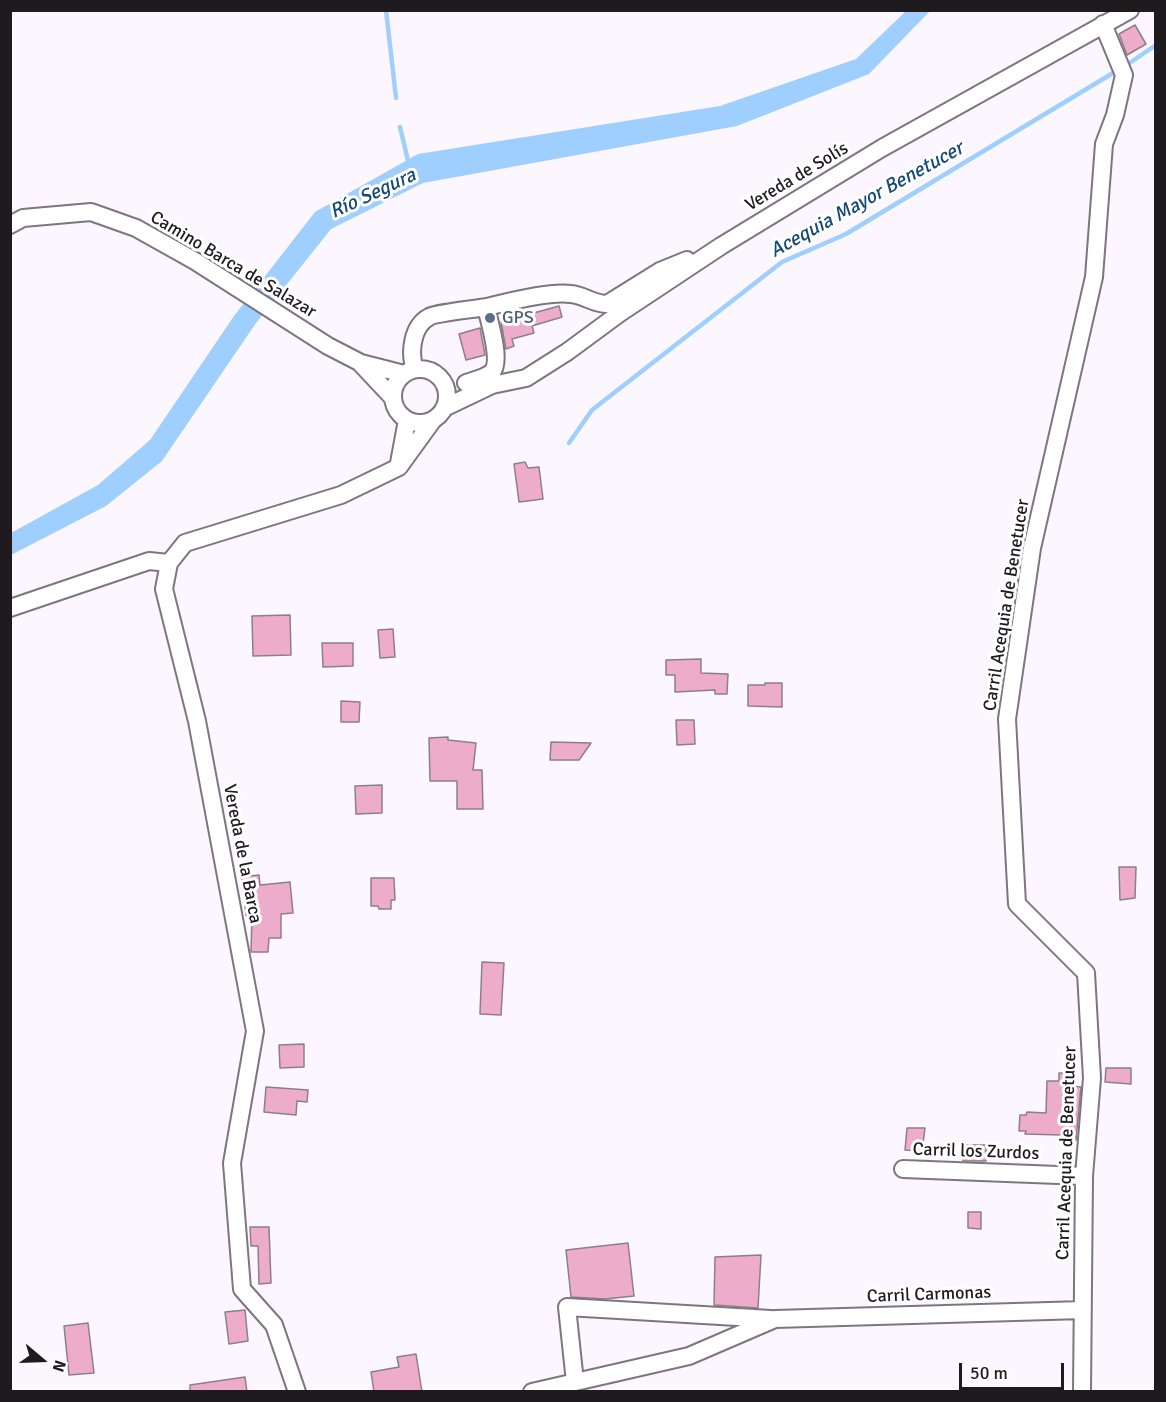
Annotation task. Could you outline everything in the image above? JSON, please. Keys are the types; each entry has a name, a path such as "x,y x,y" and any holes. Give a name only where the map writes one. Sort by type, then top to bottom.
{"street":[{"name":"Vereda de Solís","path":"446,407 492,385 526,378 721,246 882,148 1130,10"},
{"name":"Carril Acequia de Benetucer","path":"1082,1392 1084,1176 1092,1078 1086,973 1017,904 1007,719 1032,548 1094,277 1104,144 1115,115 1124,75 1104,24"},
{"name":"Camino Barca de Salazar","path":"10,225 24,218 91,212 136,228 195,261 319,340 361,363 393,398"},
{"path":"409,371 411,346 419,327 429,317 532,297 571,294 598,304 607,304 660,271 721,246"},
{"path":"466,383 487,376 494,369 497,359 486,307"},
{"name":"Camino Barca de Salazar","path":"361,363 409,371"},
{"path":"10,608 149,561 169,563 185,543 341,495 399,467 433,420 441,415 448,398 444,381 431,370 409,371 397,381 393,398 395,407 407,420 415,423 433,420"},
{"name":"Vereda de Solís","path":"444,381 492,385"},
{"path":"399,467 407,420"},
{"name":"Vereda de la Barca","path":"169,563 164,589 197,721 255,1031 232,1163 242,1289 274,1325 297,1392"},
{"name":"Carril los Zurdos","path":"903,1169 1084,1176"},
{"name":"Carril Carmonas","path":"575,1382 567,1308 775,1319 1083,1310"},
{"name":"Carril Carmonas","path":"532,1392 689,1356 775,1319"}],"water":[{"name":"Río Segura","path":"906,11 930,11 869,74 737,126 423,183 331,229 256,323 162,461 106,506 11,555 11,533 98,485 150,440 234,316 315,212 418,154 720,106 856,59"}],"building":[{"path":"1135,25 1146,44 1127,55 1119,34"},
{"path":"559,306 562,317 532,326 534,333 512,339 514,346 506,349 501,322"},
{"path":"480,328 485,355 466,360 459,334"},
{"path":"525,462 528,468 539,467 543,499 519,502 514,464"},
{"path":"290,615 291,655 253,656 252,616"},
{"path":"393,629 395,657 380,658 378,630"},
{"path":"322,643 353,643 353,666 323,667"},
{"path":"701,659 701,673 728,674 727,694 715,694 715,690 675,692 675,675 666,675 666,660"},
{"path":"765,683 782,683 782,707 748,706 748,685 765,685"},
{"path":"341,701 360,702 359,722 341,722"},
{"path":"676,720 694,720 695,744 677,745"},
{"path":"448,737 448,740 476,743 473,770 482,770 483,809 457,809 457,781 430,781 429,738"},
{"path":"551,742 591,743 579,760 550,760"},
{"path":"382,785 382,813 356,814 355,786"},
{"path":"1119,867 1136,867 1135,898 1120,900"},
{"path":"259,875 260,885 290,882 293,913 281,914 281,938 269,938 268,952 251,952 252,914 246,915 242,877"},
{"path":"371,878 394,878 395,900 391,900 391,909 371,906"},
{"path":"482,962 504,963 501,1015 480,1014"},
{"path":"304,1044 304,1067 280,1068 279,1045"},
{"path":"1106,1068 1131,1068 1131,1084 1105,1082"},
{"path":"1059,1073 1071,1073 1072,1086 1081,1087 1076,1140 1062,1137 1062,1135 1025,1134 1026,1131 1019,1131 1020,1115 1026,1115 1027,1112 1046,1113 1047,1081 1059,1081"},
{"path":"266,1087 308,1090 307,1102 297,1101 296,1115 264,1112"},
{"path":"907,1128 925,1128 922,1151 905,1150"},
{"path":"963,1145 986,1145 986,1161 963,1161"},
{"path":"968,1212 981,1212 981,1229 968,1228"},
{"path":"250,1227 269,1227 271,1283 259,1284 258,1246 251,1246"},
{"path":"628,1243 634,1296 605,1299 571,1297 566,1250"},
{"path":"761,1255 758,1308 714,1305 715,1257"},
{"path":"245,1310 248,1341 229,1344 225,1312"},
{"path":"88,1323 94,1373 69,1375 64,1326"},
{"path":"416,1354 422,1392 374,1392 371,1372 399,1367 397,1357"},
{"path":"245,1377 247,1392 190,1392 190,1385"}],"waterway":[{"path":"386,10 396,98"},
{"name":"Acequia Mayor Benetucer","path":"1128,64 1156,45"},
{"name":"Acequia Mayor Benetucer","path":"569,443 592,410 782,262 846,234 1113,73"},
{"name":"Río Segura","path":"400,127 409,165"}],"place":[{"name":"GPS","path":"490,318"}]}
